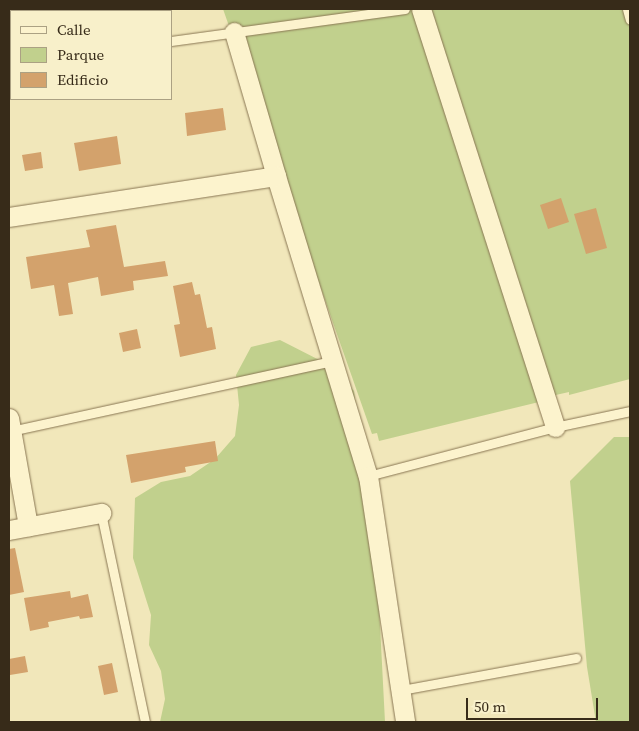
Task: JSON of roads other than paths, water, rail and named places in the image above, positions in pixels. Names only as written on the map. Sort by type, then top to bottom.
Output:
[{"type":"street","points":[[421,9],[555,427]]},
{"type":"street","points":[[234,32],[368,476],[405,722]]},
{"type":"street","points":[[9,217],[276,176]]},
{"type":"street","points":[[10,425],[28,526]]},
{"type":"street","points":[[9,530],[101,513]]},
{"type":"lane","points":[[172,41],[405,9]]},
{"type":"lane","points":[[627,9],[630,20]]},
{"type":"lane","points":[[10,425],[334,360]]},
{"type":"lane","points":[[368,476],[555,427],[630,412]]},
{"type":"lane","points":[[101,513],[144,722]]},
{"type":"lane","points":[[400,690],[576,658]]}]
